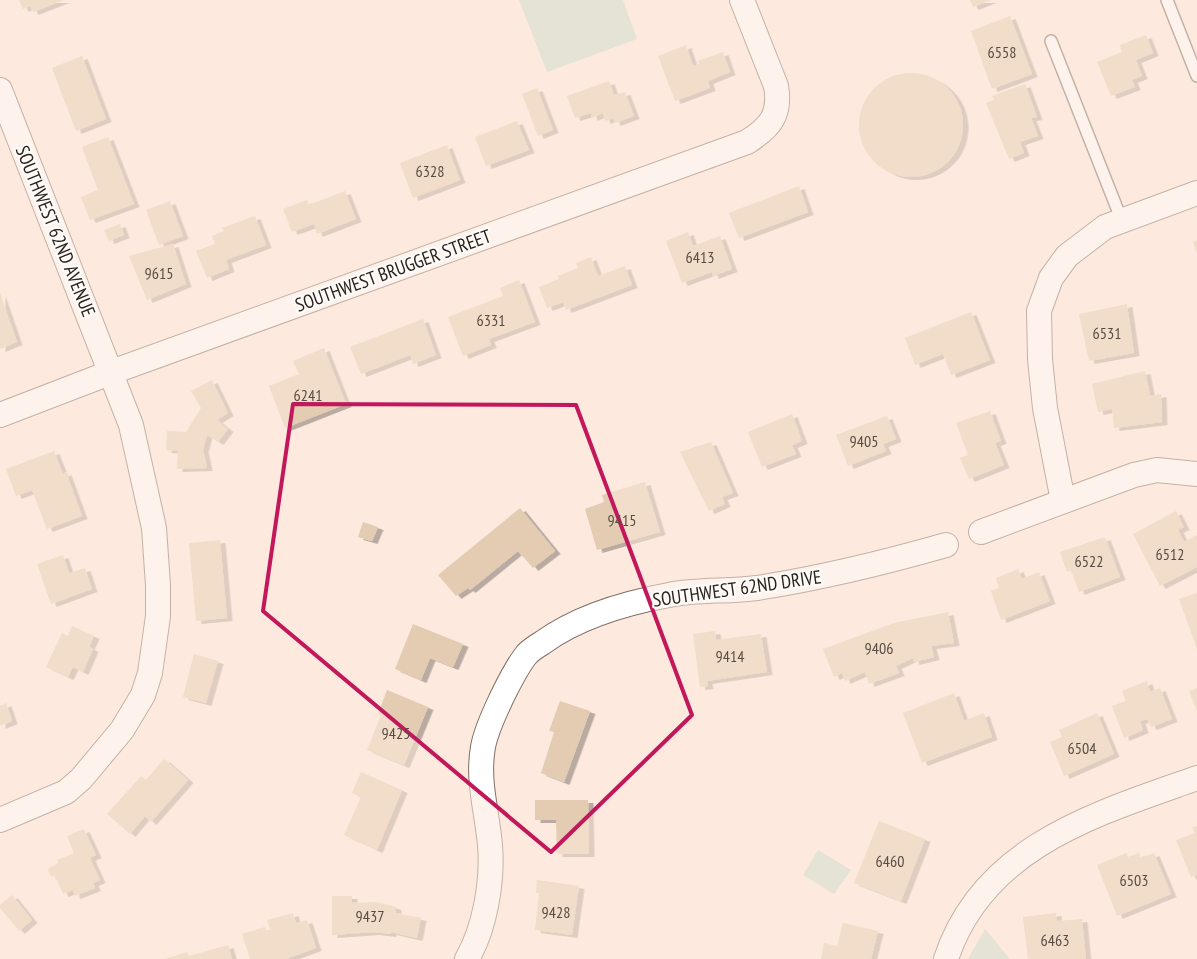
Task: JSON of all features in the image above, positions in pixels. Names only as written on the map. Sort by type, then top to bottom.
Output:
[{"type":"street","name":"SOUTHWEST BRUGGER STREET","points":[[0,415],[112,372],[747,142],[768,126],[776,113],[778,100],[776,86],[742,0]]},
{"type":"street","name":"SOUTHWEST 62ND AVENUE","points":[[0,90],[112,372]]},
{"type":"street","points":[[1063,501],[1045,408],[1038,312],[1051,278],[1067,256],[1105,227],[1197,193]]},
{"type":"street","points":[[0,820],[66,792],[81,779],[122,730],[143,695],[150,673],[158,616],[154,528],[131,425],[112,372]]},
{"type":"street","points":[[981,532],[1134,475],[1158,470],[1197,474]]},
{"type":"street","name":"SOUTHWEST 62ND DRIVE","points":[[467,959],[477,943],[484,918],[488,885],[490,846],[480,778],[483,745],[497,708],[528,653],[555,633],[585,618],[626,606],[670,595],[754,588],[871,567],[946,544]]},
{"type":"street","points":[[946,959],[961,926],[977,900],[1013,861],[1052,836],[1197,778]]},
{"type":"lane","points":[[1167,0],[1197,76]]},
{"type":"lane","points":[[1052,41],[1122,221]]},
{"type":"highlighted area","points":[[293,404],[576,405],[692,715],[551,852],[263,611]]},
{"type":"green space","points":[[519,0],[623,0],[637,39],[547,72]]},
{"type":"green space","points":[[818,850],[851,870],[834,894],[803,875]]},
{"type":"green space","points":[[985,929],[1010,959],[968,959]]},
{"type":"building","points":[[19,0],[64,0],[33,12],[30,6],[23,9]]},
{"type":"building","points":[[970,0],[991,0],[973,7]]},
{"type":"building","points":[[1010,16],[1032,74],[992,89],[971,31]]},
{"type":"building","points":[[1146,35],[1153,53],[1136,60],[1142,76],[1132,80],[1135,87],[1111,96],[1097,62],[1122,52],[1120,45]]},
{"type":"building","points":[[686,45],[693,66],[699,64],[698,61],[723,52],[730,72],[708,81],[710,88],[675,101],[658,56]]},
{"type":"building","points":[[82,56],[106,119],[76,131],[52,68]]},
{"type":"building","points":[[911,73],[931,77],[948,88],[959,105],[963,125],[959,145],[948,162],[931,173],[911,177],[891,173],[874,162],[863,145],[859,125],[863,105],[874,88],[891,77]]},
{"type":"building","points":[[609,81],[614,95],[625,92],[634,116],[615,123],[613,118],[605,121],[603,113],[592,118],[591,113],[575,118],[567,96]]},
{"type":"building","points":[[1025,84],[1037,117],[1031,118],[1038,136],[1020,142],[1024,153],[1009,159],[986,103],[994,100],[992,96]]},
{"type":"building","points":[[537,88],[553,130],[538,136],[522,94]]},
{"type":"building","points":[[517,121],[529,150],[486,166],[475,137]]},
{"type":"building","points":[[108,137],[134,204],[90,220],[81,197],[98,190],[82,147]]},
{"type":"building","points":[[447,145],[460,180],[413,198],[400,163]]},
{"type":"building","points":[[799,186],[808,212],[739,238],[729,213]]},
{"type":"building","points":[[345,191],[356,219],[317,234],[314,224],[292,232],[283,209],[307,200],[309,205]]},
{"type":"building","points":[[170,201],[183,236],[159,245],[146,210]]},
{"type":"building","points":[[255,216],[266,245],[226,260],[229,269],[207,278],[196,251],[215,244],[212,236],[224,231],[222,228]]},
{"type":"building","points":[[120,224],[124,235],[109,241],[104,230]]},
{"type":"building","points":[[688,232],[693,246],[720,236],[732,269],[713,276],[712,272],[682,283],[666,241]]},
{"type":"building","points":[[1197,240],[1197,253],[1193,242]]},
{"type":"building","points":[[173,244],[186,284],[147,300],[129,256]]},
{"type":"building","points":[[591,257],[598,276],[625,266],[632,285],[566,310],[563,302],[547,308],[539,287],[559,279],[558,276],[578,268],[576,263]]},
{"type":"building","points":[[519,280],[535,322],[489,339],[491,345],[463,356],[448,317],[503,296],[500,288]]},
{"type":"building","points":[[0,293],[17,342],[0,349]]},
{"type":"building","points":[[1127,304],[1134,353],[1089,361],[1079,314]]},
{"type":"building","points":[[971,312],[990,360],[951,375],[943,354],[915,365],[905,338]]},
{"type":"building","points":[[423,319],[436,355],[413,364],[410,355],[361,374],[350,347]]},
{"type":"building","points":[[324,348],[346,404],[285,428],[269,386],[299,374],[293,361]]},
{"type":"building","points":[[1145,371],[1150,396],[1161,394],[1162,422],[1114,428],[1112,409],[1098,412],[1092,384]]},
{"type":"building","points":[[212,380],[228,413],[217,420],[228,429],[218,442],[207,435],[203,449],[207,468],[177,469],[178,451],[166,450],[167,431],[186,432],[201,408],[191,391]]},
{"type":"building","points":[[990,411],[1001,441],[995,443],[1004,465],[969,479],[960,458],[968,455],[956,423]]},
{"type":"building","points":[[792,414],[802,441],[792,445],[796,454],[762,467],[748,432]]},
{"type":"building","points":[[887,416],[896,439],[883,444],[886,451],[848,466],[836,435]]},
{"type":"building","points":[[711,442],[733,493],[722,497],[725,504],[709,511],[680,452]]},
{"type":"building","points":[[54,451],[63,474],[66,472],[82,516],[47,529],[32,490],[16,496],[6,469]]},
{"type":"building","points":[[645,482],[660,532],[597,550],[585,509],[604,502],[602,495]]},
{"type":"building","points":[[520,508],[555,551],[533,568],[518,551],[470,590],[468,588],[456,596],[438,575]]},
{"type":"building","points":[[1176,511],[1184,527],[1178,530],[1184,542],[1197,535],[1197,567],[1160,586],[1133,534]]},
{"type":"building","points":[[363,522],[378,527],[372,541],[358,537]]},
{"type":"building","points":[[1105,537],[1120,577],[1079,592],[1071,570],[1067,572],[1060,552]]},
{"type":"building","points":[[220,540],[227,618],[196,621],[189,543]]},
{"type":"building","points":[[63,555],[69,573],[85,568],[92,589],[51,604],[37,564]]},
{"type":"building","points":[[1018,569],[1022,579],[1039,572],[1050,601],[1001,620],[991,591],[999,588],[996,578]]},
{"type":"building","points":[[1197,593],[1197,649],[1179,599]]},
{"type":"building","points":[[948,612],[954,643],[931,646],[934,657],[914,662],[913,658],[896,666],[899,673],[869,684],[865,672],[845,681],[842,673],[834,677],[823,649],[894,623]]},
{"type":"building","points":[[413,624],[463,644],[453,667],[430,658],[421,680],[395,669]]},
{"type":"building","points":[[72,626],[94,636],[89,647],[93,649],[83,672],[73,667],[68,677],[46,667],[62,633],[68,636]]},
{"type":"building","points":[[715,631],[716,640],[761,634],[767,672],[707,681],[708,686],[700,687],[693,634]]},
{"type":"building","points":[[194,654],[218,661],[206,703],[183,697]]},
{"type":"building","points":[[1147,681],[1150,692],[1160,688],[1172,719],[1151,727],[1147,719],[1140,721],[1143,730],[1124,738],[1112,706],[1126,701],[1122,691]]},
{"type":"building","points":[[1197,688],[1197,711],[1189,691]]},
{"type":"building","points":[[387,690],[428,707],[404,765],[367,750],[381,715],[378,714]]},
{"type":"building","points":[[954,693],[964,721],[984,713],[992,737],[922,763],[903,713]]},
{"type":"building","points":[[560,701],[590,711],[564,782],[541,773],[554,732],[549,731]]},
{"type":"building","points":[[6,703],[12,721],[0,726],[0,706]]},
{"type":"building","points":[[1097,713],[1114,754],[1064,776],[1050,742],[1062,737],[1059,730]]},
{"type":"building","points":[[164,759],[188,780],[151,822],[145,816],[130,834],[107,814],[141,776],[146,780]]},
{"type":"building","points":[[361,772],[402,790],[377,850],[344,835],[361,797],[352,793]]},
{"type":"building","points":[[535,800],[588,800],[589,854],[557,854],[556,820],[535,820]]},
{"type":"building","points":[[879,821],[925,839],[901,901],[854,883]]},
{"type":"building","points":[[1197,826],[1197,875],[1191,877],[1176,840],[1195,833],[1192,827]]},
{"type":"building","points":[[84,829],[96,855],[90,858],[100,880],[93,883],[95,888],[75,896],[73,890],[63,894],[55,875],[51,877],[48,869],[58,863],[57,860],[74,853],[67,836]]},
{"type":"building","points":[[1126,853],[1128,857],[1139,853],[1141,858],[1154,853],[1171,894],[1117,916],[1097,865]]},
{"type":"building","points":[[537,880],[579,886],[572,935],[535,930],[539,893],[536,893]]},
{"type":"building","points":[[12,895],[32,920],[19,931],[0,908],[0,905]]},
{"type":"building","points":[[332,896],[352,896],[352,903],[377,902],[396,907],[396,913],[421,918],[417,938],[391,932],[391,934],[374,932],[332,935]]},
{"type":"building","points":[[293,913],[296,923],[307,920],[316,948],[286,959],[250,959],[242,934],[265,927],[267,932],[271,931],[267,920]]},
{"type":"building","points":[[1056,913],[1057,921],[1082,919],[1086,959],[1028,959],[1023,917]]},
{"type":"building","points":[[843,923],[878,931],[871,959],[821,959],[824,943],[837,946]]},
{"type":"building","points":[[228,945],[232,959],[165,959],[187,952],[189,956]]}]
